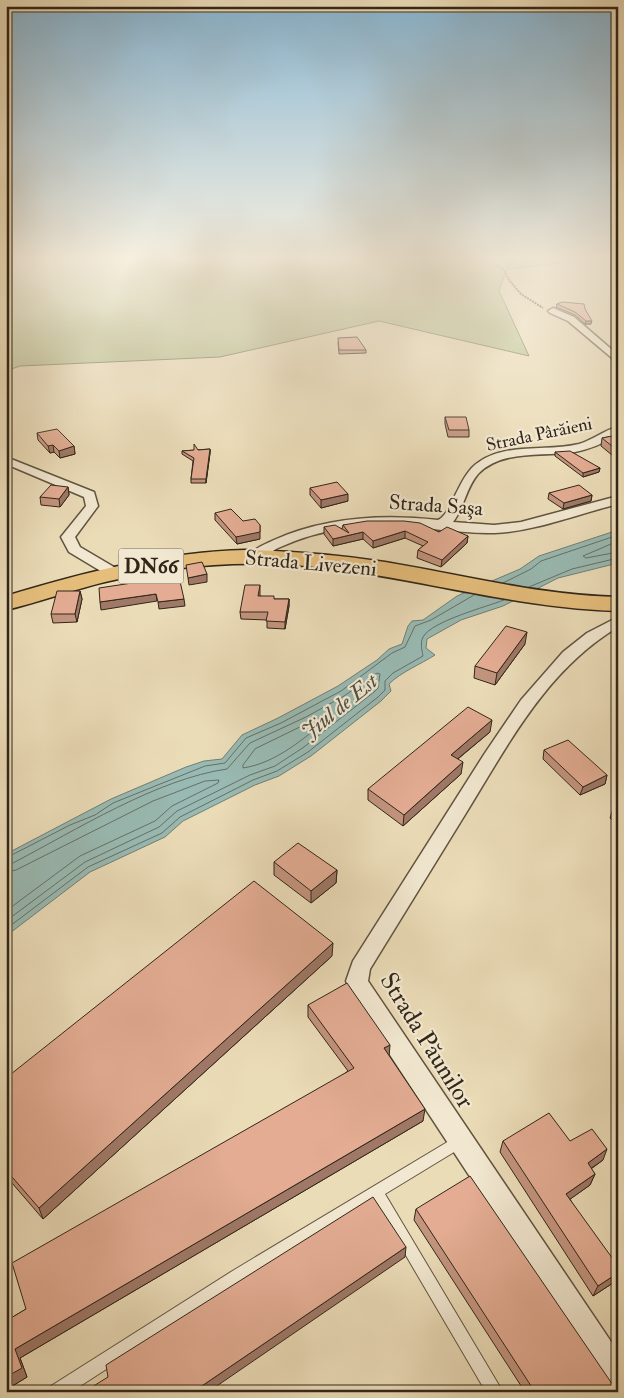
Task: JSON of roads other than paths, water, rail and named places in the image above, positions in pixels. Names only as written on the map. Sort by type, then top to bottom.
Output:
[{"type":"main road","name":"Strada Livezeni","points":[[6,603],[114,573],[196,559],[255,556],[320,560],[414,574],[543,600],[609,604]]},
{"type":"street","points":[[577,324],[618,360]]},
{"type":"street","name":"Strada Pârăieni","points":[[438,525],[446,522],[451,516],[473,472],[489,460],[515,454],[584,446],[592,444],[618,430]]},
{"type":"street","points":[[6,460],[90,495],[92,506],[68,537],[70,544],[74,549],[114,573]]},
{"type":"street","name":"Strada Saşa","points":[[255,556],[277,542],[290,537],[356,523],[404,521],[480,528],[515,526],[565,515],[618,500]]},
{"type":"street","name":"Strada Păunilor","points":[[618,621],[586,641],[563,660],[518,716],[360,967],[357,981],[362,993],[459,1141],[618,1377]]},
{"type":"lane","points":[[57,1392],[239,1276],[459,1141]]},
{"type":"lane","points":[[376,1192],[495,1392]]},
{"type":"water","name":"Jiul de Est","points":[[618,530],[618,563],[558,578],[503,606],[461,620],[427,639],[426,648],[435,655],[405,672],[389,684],[391,691],[381,701],[311,756],[279,776],[255,785],[183,821],[165,837],[90,872],[6,936],[6,854],[111,799],[186,767],[204,761],[222,759],[242,735],[338,686],[377,660],[389,649],[402,644],[408,626],[412,621],[423,620],[457,596],[520,569],[539,556]]}]
